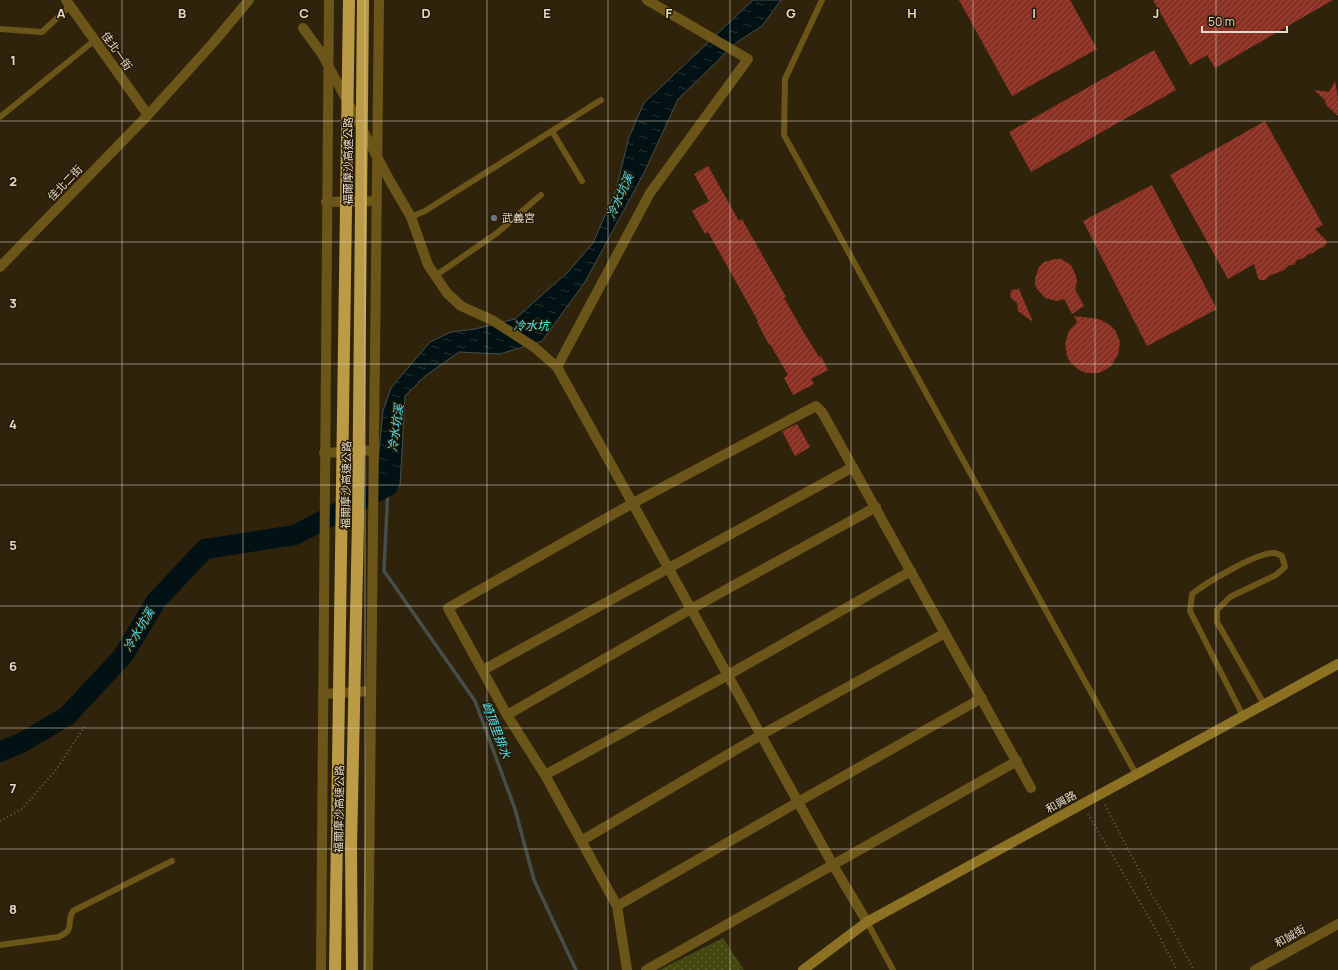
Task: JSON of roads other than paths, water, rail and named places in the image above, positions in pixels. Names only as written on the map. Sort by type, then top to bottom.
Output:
[{"type":"highway","name":"福爾摩沙高速公路","points":[[335,970],[349,0]]},
{"type":"highway","name":"福爾摩沙高速公路","points":[[352,970],[351,848],[358,522],[363,0]]},
{"type":"street","name":"佳北二街","points":[[0,267],[148,115],[213,43],[249,0]]},
{"type":"street","points":[[321,970],[327,64],[329,0]]},
{"type":"street","points":[[368,970],[379,0]]},
{"type":"street","points":[[557,367],[650,193],[748,60],[647,0]]},
{"type":"street","name":"佳北一街","points":[[68,3],[148,115]]},
{"type":"street","points":[[303,28],[322,54],[411,217],[428,265],[447,293],[462,306],[492,320],[534,347],[557,367],[833,865],[867,922]]},
{"type":"street","points":[[326,202],[377,201]]},
{"type":"street","points":[[627,970],[617,906],[545,775],[508,715],[448,608],[633,503],[816,406],[822,412],[876,506],[1032,788]]},
{"type":"street","points":[[324,453],[374,451]]},
{"type":"street","points":[[483,670],[668,567],[853,467]]},
{"type":"street","points":[[508,715],[691,609],[876,506]]},
{"type":"street","points":[[545,775],[728,675],[911,570]]},
{"type":"street","points":[[581,841],[761,735],[946,633]]},
{"type":"street","name":"和興路","points":[[803,970],[867,922],[1338,664]]},
{"type":"street","points":[[323,694],[371,691]]},
{"type":"street","points":[[617,906],[982,698]]},
{"type":"street","points":[[646,970],[1017,761]]},
{"type":"street","name":"和誠街","points":[[1254,970],[1338,924]]},
{"type":"lane","points":[[822,0],[785,79],[784,135],[1136,774]]},
{"type":"lane","points":[[0,29],[42,32],[68,3]]},
{"type":"lane","points":[[0,117],[95,40]]},
{"type":"lane","points":[[411,217],[425,211],[601,100]]},
{"type":"lane","points":[[552,132],[582,181]]},
{"type":"lane","points":[[435,276],[497,233],[541,195]]},
{"type":"lane","points":[[1243,716],[1190,611],[1192,594],[1204,584],[1257,556],[1274,552],[1282,556],[1285,567],[1276,575],[1230,597],[1217,610],[1217,622],[1264,704]]},
{"type":"lane","points":[[0,945],[58,937],[66,933],[70,926],[70,917],[73,912],[172,861]]},
{"type":"lane","points":[[867,922],[893,970]]},
{"type":"water","name":"冷水坑","points":[[753,0],[781,0],[762,26],[737,42],[678,99],[645,171],[585,282],[542,341],[500,354],[459,352],[425,376],[405,396],[400,486],[378,496],[376,481],[383,411],[391,388],[430,342],[451,332],[475,329],[515,319],[568,272],[593,243],[616,190],[629,137],[644,103]]},
{"type":"waterway","name":"冷水坑溪","points":[[0,752],[23,742],[67,716],[123,656],[156,601],[205,549],[295,535],[388,486],[389,483]]},
{"type":"waterway","name":"崎頂里排水","points":[[388,487],[384,571],[475,701],[515,809],[534,880],[576,970]]},
{"type":"place","name":"武義宮","points":[[494,218]]}]
